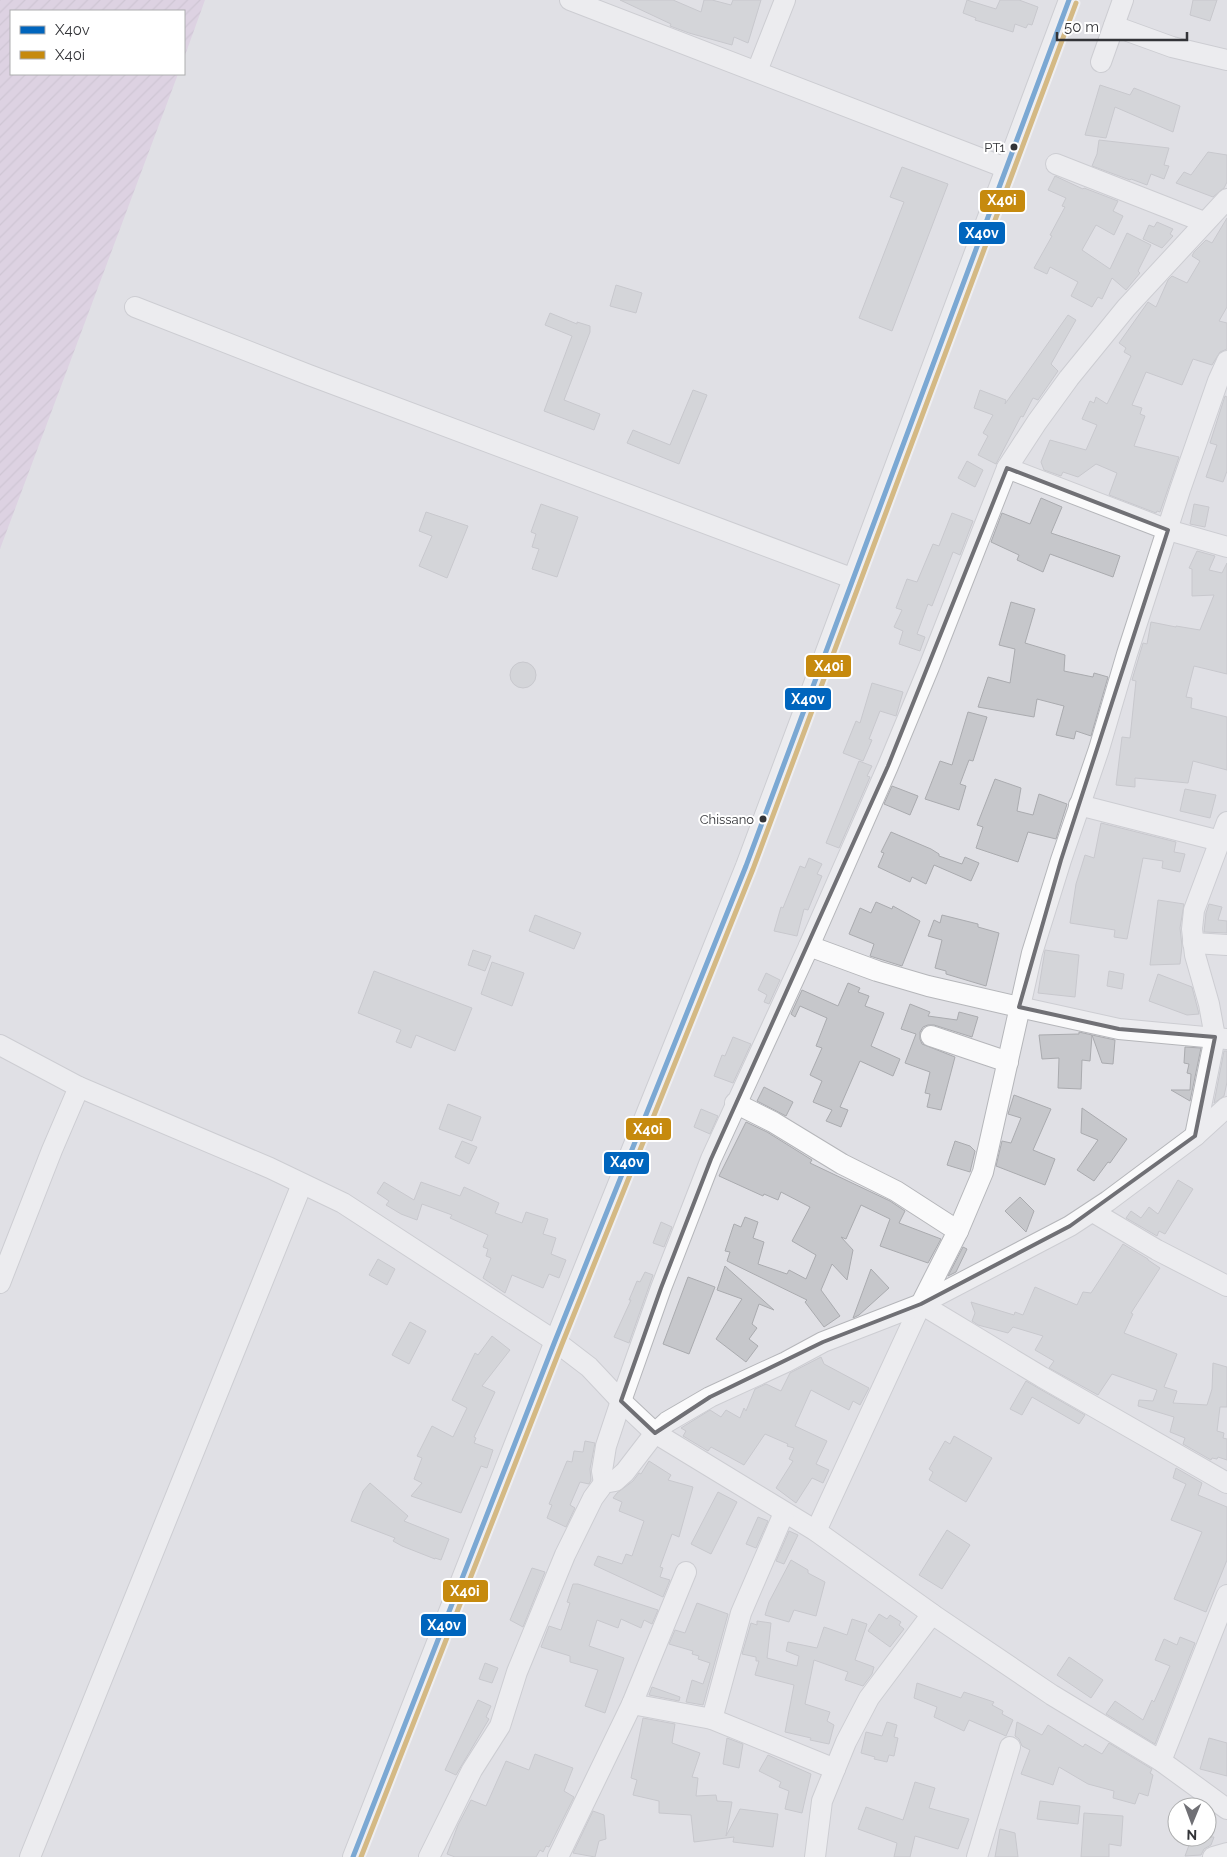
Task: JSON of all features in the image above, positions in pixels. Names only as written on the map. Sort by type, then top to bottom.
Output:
[{"type":"street","points":[[570,0],[1006,168]]},
{"type":"street","points":[[757,71],[786,0]]},
{"type":"street","points":[[353,1857],[555,1342],[746,866],[1069,0]]},
{"type":"street","points":[[1101,62],[1123,0]]},
{"type":"street","points":[[1114,26],[1172,47],[1227,60]]},
{"type":"street","points":[[1056,164],[1204,222]]},
{"type":"street","points":[[604,1483],[602,1471],[606,1446],[664,1279],[711,1159],[809,946],[929,667],[1007,468],[1069,378],[1126,308],[1227,199]]},
{"type":"street","points":[[136,307],[346,389],[854,579]]},
{"type":"street","points":[[816,1531],[984,1172],[1032,953],[1099,748],[1127,654],[1227,360]]},
{"type":"street","points":[[1007,468],[1168,530],[1227,547]]},
{"type":"street","points":[[1079,805],[1222,848]]},
{"type":"street","points":[[1195,1136],[1221,1038],[1195,955],[1192,929],[1194,910],[1222,848],[1227,822]]},
{"type":"street","points":[[1194,942],[1227,945]]},
{"type":"street","points":[[809,946],[877,971],[928,986],[1019,1007],[1119,1029],[1221,1038]]},
{"type":"street","points":[[932,1036],[1008,1062]]},
{"type":"street","points":[[0,1044],[79,1087],[270,1168],[343,1203],[555,1342],[589,1367],[655,1434],[816,1531],[932,1614],[1052,1695],[1161,1761],[1227,1809]]},
{"type":"street","points":[[0,1284],[55,1141],[79,1087]]},
{"type":"street","points":[[736,1103],[773,1122],[842,1164],[896,1191],[958,1231]]},
{"type":"street","points":[[429,1857],[472,1770],[500,1726],[517,1672],[583,1516],[604,1483],[616,1481],[655,1434],[668,1422],[710,1397],[786,1362],[823,1342],[921,1304],[1023,1252],[1092,1212],[1195,1136],[1227,1107]]},
{"type":"street","points":[[30,1857],[302,1184]]},
{"type":"street","points":[[1092,1212],[1157,1250],[1227,1286]]},
{"type":"street","points":[[921,1304],[1042,1377],[1227,1483]]},
{"type":"street","points":[[712,1720],[741,1613],[784,1513]]},
{"type":"street","points":[[558,1857],[632,1704],[686,1572]]},
{"type":"street","points":[[1161,1761],[1227,1595]]},
{"type":"street","points":[[815,1857],[822,1801],[846,1742],[869,1698],[932,1614]]},
{"type":"street","points":[[632,1704],[712,1720],[835,1769]]},
{"type":"street","points":[[977,1857],[1010,1747]]},
{"type":"street","points":[[1214,1857],[1227,1853]]},
{"type":"highlighted area","points":[[1007,468],[1168,530],[1061,860],[1019,1007],[1119,1029],[1215,1037],[1195,1136],[1070,1226],[921,1304],[823,1342],[710,1397],[655,1433],[621,1401],[661,1288],[711,1159],[888,766]]},
{"type":"shaded area","points":[[0,0],[205,0],[185,55],[185,10],[10,10],[10,75],[178,75],[0,549]]},
{"type":"building","points":[[620,0],[673,0],[701,12],[704,0],[731,5],[733,0],[761,0],[748,43],[734,37],[732,45],[670,26],[671,24]]},
{"type":"building","points":[[967,0],[996,9],[1000,0],[1019,0],[1038,7],[1032,25],[1028,24],[1026,28],[1015,24],[1013,32],[975,20],[976,18],[963,13]]},
{"type":"building","points":[[1193,0],[1217,0],[1210,21],[1190,15]]},
{"type":"building","points":[[1100,85],[1130,95],[1134,88],[1180,106],[1173,132],[1115,107],[1106,138],[1085,135]]},
{"type":"building","points":[[1099,140],[1169,148],[1164,165],[1169,166],[1164,179],[1151,174],[1147,185],[1092,166],[1097,154]]},
{"type":"building","points":[[1208,152],[1227,155],[1227,182],[1224,188],[1213,197],[1176,183],[1184,172],[1191,175]]},
{"type":"building","points":[[902,167],[948,184],[892,331],[859,318],[904,202],[890,197]]},
{"type":"building","points":[[1055,176],[1083,189],[1118,201],[1113,211],[1123,216],[1114,235],[1096,225],[1082,250],[1110,269],[1127,233],[1151,245],[1138,271],[1140,273],[1126,290],[1112,278],[1102,299],[1098,297],[1092,307],[1071,296],[1078,282],[1050,267],[1047,274],[1034,268],[1052,236],[1050,235],[1065,207],[1062,206],[1066,198],[1048,190]]},
{"type":"building","points":[[1227,218],[1227,307],[1219,321],[1227,323],[1227,349],[1220,352],[1212,365],[1193,359],[1182,385],[1146,372],[1132,405],[1142,408],[1140,414],[1145,416],[1134,446],[1179,457],[1160,512],[1157,511],[1156,513],[1109,495],[1117,473],[1096,464],[1078,477],[1063,472],[1061,476],[1044,470],[1041,462],[1050,440],[1086,450],[1097,425],[1082,419],[1090,401],[1094,403],[1096,397],[1107,404],[1131,356],[1124,352],[1126,348],[1119,343],[1148,302],[1156,307],[1168,280],[1172,276],[1187,283],[1200,261],[1192,256],[1194,252],[1206,240],[1212,243]]},
{"type":"building","points":[[1157,222],[1173,229],[1170,234],[1173,236],[1162,248],[1143,239],[1149,225],[1154,227]]},
{"type":"building","points":[[616,285],[642,293],[636,313],[610,306]]},
{"type":"building","points":[[550,313],[577,324],[577,322],[590,326],[590,332],[564,400],[600,414],[594,430],[544,411],[572,336],[545,325]]},
{"type":"building","points":[[1068,315],[1076,320],[1051,364],[1058,371],[1038,400],[1033,398],[1023,417],[1021,416],[996,464],[978,455],[988,436],[983,433],[993,415],[974,408],[980,390],[1006,400],[1005,404]]},
{"type":"building","points":[[693,390],[707,395],[679,464],[627,443],[633,430],[670,445]]},
{"type":"building","points":[[1225,396],[1227,397],[1227,471],[1223,482],[1206,477],[1217,445],[1210,443]]},
{"type":"building","points":[[967,461],[983,470],[975,487],[958,478]]},
{"type":"building","points":[[1041,498],[1062,507],[1051,533],[1120,556],[1113,577],[1050,554],[1043,572],[1017,560],[1019,555],[991,542],[1002,513],[1030,524]]},
{"type":"building","points":[[541,504],[578,517],[557,577],[532,569],[539,549],[532,547],[536,534],[531,532]]},
{"type":"building","points":[[1194,504],[1209,507],[1205,527],[1190,524]]},
{"type":"building","points":[[426,512],[468,526],[447,578],[419,566],[432,536],[419,531]]},
{"type":"building","points":[[952,513],[973,521],[960,555],[953,552],[932,606],[928,604],[917,634],[925,637],[920,651],[899,644],[903,631],[894,627],[902,610],[896,608],[907,579],[917,582],[933,544],[939,546]]},
{"type":"building","points":[[1197,551],[1215,556],[1209,570],[1222,573],[1227,563],[1227,674],[1194,666],[1186,697],[1192,698],[1191,708],[1227,717],[1227,770],[1193,761],[1188,783],[1135,778],[1135,787],[1116,785],[1122,737],[1130,738],[1136,681],[1132,680],[1143,643],[1147,644],[1151,622],[1200,630],[1214,595],[1192,596],[1192,569],[1189,568]]},
{"type":"building","points":[[1011,602],[1035,609],[1025,643],[1065,655],[1064,671],[1093,677],[1094,673],[1108,677],[1091,736],[1076,731],[1074,739],[1056,735],[1064,706],[1037,699],[1034,717],[978,707],[988,677],[1010,683],[1015,649],[999,645]]},
{"type":"building","points":[[523,662],[533,665],[536,675],[533,685],[523,688],[513,685],[510,675],[513,665]]},
{"type":"building","points":[[872,683],[903,692],[896,716],[880,711],[869,739],[872,740],[863,761],[843,753],[856,721],[860,723]]},
{"type":"building","points":[[968,712],[987,717],[973,761],[969,760],[960,784],[966,786],[959,810],[925,799],[940,761],[952,765]]},
{"type":"building","points":[[859,761],[872,766],[867,776],[870,777],[839,848],[826,843]]},
{"type":"building","points":[[995,779],[1021,788],[1017,811],[1033,815],[1039,794],[1067,804],[1056,839],[1028,832],[1018,862],[976,848],[983,827],[977,825]]},
{"type":"building","points":[[892,786],[918,796],[910,815],[884,804]]},
{"type":"building","points":[[1185,789],[1216,795],[1210,818],[1180,811]]},
{"type":"building","points":[[1101,823],[1176,842],[1174,852],[1185,854],[1180,872],[1162,868],[1163,861],[1143,858],[1127,939],[1114,937],[1115,930],[1070,923],[1076,884],[1085,855],[1094,858]]},
{"type":"building","points":[[891,832],[931,849],[939,854],[939,856],[962,864],[965,857],[979,863],[971,881],[934,865],[926,884],[912,877],[910,882],[878,867],[884,853],[881,852]]},
{"type":"building","points":[[809,858],[822,864],[817,874],[822,876],[808,910],[804,909],[797,936],[774,931],[781,907],[783,908],[800,866],[805,868]]},
{"type":"building","points":[[1158,900],[1184,904],[1180,928],[1182,946],[1180,964],[1150,965]]},
{"type":"building","points":[[876,902],[892,909],[893,906],[920,921],[902,966],[870,956],[874,944],[849,934],[860,908],[871,913]]},
{"type":"building","points":[[1209,904],[1222,907],[1218,920],[1227,921],[1227,933],[1204,932]]},
{"type":"building","points":[[535,915],[581,933],[574,949],[529,931]]},
{"type":"building","points":[[942,915],[978,924],[978,927],[999,933],[986,986],[946,974],[946,971],[935,968],[942,940],[928,936],[934,920],[940,923]]},
{"type":"building","points":[[473,950],[491,956],[485,971],[468,965]]},
{"type":"building","points":[[1045,950],[1079,955],[1075,997],[1038,993]]},
{"type":"building","points":[[492,962],[524,973],[512,1006],[481,994]]},
{"type":"building","points":[[374,971],[472,1008],[455,1051],[416,1035],[411,1048],[396,1042],[401,1030],[358,1013]]},
{"type":"building","points":[[1109,971],[1124,974],[1122,989],[1107,986]]},
{"type":"building","points":[[766,973],[780,980],[769,1004],[764,1002],[767,995],[758,990]]},
{"type":"building","points":[[1158,974],[1192,987],[1199,1014],[1187,1015],[1149,1001]]},
{"type":"building","points":[[848,983],[860,988],[858,992],[869,996],[865,1006],[884,1013],[871,1046],[900,1059],[893,1076],[860,1061],[840,1107],[848,1110],[841,1127],[826,1121],[832,1110],[813,1102],[822,1081],[810,1075],[822,1048],[816,1046],[827,1018],[800,1006],[795,1017],[791,1014],[802,990],[838,1006]]},
{"type":"building","points":[[910,1004],[930,1012],[928,1016],[957,1020],[959,1012],[978,1017],[972,1037],[934,1025],[923,1027],[920,1032],[922,1044],[955,1057],[941,1110],[927,1107],[930,1094],[925,1093],[930,1072],[905,1063],[916,1034],[901,1029]]},
{"type":"building","points":[[1079,1032],[1092,1035],[1090,1061],[1082,1060],[1081,1089],[1058,1088],[1059,1058],[1042,1059],[1039,1035],[1079,1034]]},
{"type":"building","points":[[1092,1035],[1115,1040],[1113,1064],[1102,1063]]},
{"type":"building","points":[[733,1037],[751,1044],[733,1083],[714,1076],[722,1055],[725,1056]]},
{"type":"building","points":[[1185,1047],[1201,1048],[1190,1101],[1171,1090],[1190,1090],[1191,1074],[1187,1073],[1189,1064],[1184,1063]]},
{"type":"building","points":[[1224,1051],[1227,1051],[1227,1082],[1224,1096],[1214,1103]]},
{"type":"building","points":[[764,1087],[793,1102],[786,1116],[757,1101]]},
{"type":"building","points":[[1014,1095],[1051,1109],[1033,1150],[1055,1159],[1045,1185],[996,1166],[1002,1141],[1011,1143],[1021,1118],[1008,1114]]},
{"type":"building","points":[[448,1104],[481,1117],[472,1141],[439,1129]]},
{"type":"building","points":[[1082,1108],[1127,1139],[1094,1181],[1077,1170],[1098,1140],[1081,1133]]},
{"type":"building","points":[[701,1109],[718,1116],[710,1134],[694,1127]]},
{"type":"building","points":[[746,1122],[767,1132],[812,1160],[810,1163],[890,1201],[905,1211],[899,1223],[941,1239],[928,1263],[880,1246],[890,1219],[861,1205],[846,1239],[841,1237],[853,1250],[847,1280],[832,1264],[821,1290],[840,1316],[824,1327],[805,1302],[807,1300],[727,1261],[730,1252],[725,1251],[734,1224],[741,1227],[745,1217],[758,1222],[753,1238],[764,1242],[758,1264],[787,1274],[789,1270],[806,1279],[816,1255],[792,1241],[810,1207],[781,1192],[778,1200],[764,1194],[763,1196],[719,1176]]},
{"type":"building","points":[[462,1141],[477,1147],[469,1164],[455,1157]]},
{"type":"building","points":[[955,1141],[970,1146],[975,1151],[970,1172],[947,1165]]},
{"type":"building","points":[[1178,1180],[1193,1189],[1165,1234],[1159,1231],[1157,1236],[1126,1218],[1131,1211],[1141,1218],[1149,1207],[1158,1214]]},
{"type":"building","points":[[384,1182],[414,1200],[421,1182],[460,1196],[464,1187],[499,1203],[495,1213],[522,1223],[526,1212],[548,1219],[543,1234],[556,1238],[551,1254],[566,1260],[559,1278],[549,1274],[543,1288],[512,1275],[505,1293],[483,1278],[491,1258],[486,1256],[488,1249],[483,1247],[488,1235],[450,1218],[452,1215],[422,1204],[417,1220],[401,1214],[386,1205],[389,1201],[377,1193]]},
{"type":"building","points":[[1020,1197],[1034,1211],[1026,1232],[1005,1211]]},
{"type":"building","points":[[661,1222],[672,1227],[664,1247],[653,1243]]},
{"type":"building","points":[[1123,1244],[1160,1268],[1131,1313],[1133,1314],[1124,1333],[1177,1354],[1164,1387],[1177,1391],[1173,1403],[1207,1405],[1212,1389],[1213,1363],[1227,1367],[1227,1407],[1220,1407],[1217,1431],[1224,1433],[1223,1438],[1227,1439],[1227,1460],[1218,1457],[1211,1460],[1183,1444],[1185,1438],[1170,1432],[1174,1417],[1138,1406],[1139,1400],[1153,1401],[1157,1390],[1112,1374],[1098,1395],[1049,1368],[1054,1361],[1035,1350],[1043,1336],[1013,1327],[1008,1333],[978,1325],[972,1321],[975,1313],[971,1302],[1014,1315],[1015,1312],[1023,1315],[1035,1287],[1077,1305],[1083,1292],[1091,1293]]},
{"type":"building","points":[[963,1247],[967,1249],[956,1272],[948,1276]]},
{"type":"building","points":[[378,1259],[395,1269],[387,1285],[369,1275]]},
{"type":"building","points":[[725,1266],[774,1310],[759,1304],[752,1324],[757,1328],[749,1339],[758,1346],[746,1362],[716,1339],[742,1299],[717,1290]]},
{"type":"building","points":[[871,1269],[889,1288],[859,1315],[853,1318]]},
{"type":"building","points":[[645,1272],[653,1275],[629,1343],[614,1337],[631,1300],[629,1300],[637,1281],[640,1282]]},
{"type":"building","points":[[688,1277],[715,1287],[689,1354],[663,1344]]},
{"type":"building","points":[[410,1322],[426,1331],[409,1364],[392,1355]]},
{"type":"building","points":[[492,1336],[510,1350],[482,1386],[495,1392],[474,1437],[476,1438],[474,1443],[493,1450],[487,1468],[481,1466],[461,1513],[411,1496],[422,1483],[414,1479],[422,1458],[417,1456],[432,1426],[453,1437],[467,1408],[452,1400],[475,1353],[478,1355]]},
{"type":"building","points":[[821,1357],[824,1364],[869,1388],[860,1405],[853,1401],[849,1410],[811,1390],[795,1426],[827,1441],[816,1464],[829,1470],[823,1483],[812,1478],[796,1503],[776,1488],[793,1461],[789,1459],[794,1448],[787,1446],[788,1444],[765,1434],[744,1465],[711,1447],[708,1451],[683,1436],[686,1431],[681,1428],[710,1410],[721,1417],[726,1410],[740,1418],[744,1408],[746,1411],[755,1389],[766,1384],[781,1391],[790,1373]]},
{"type":"building","points":[[1026,1381],[1085,1415],[1079,1424],[1032,1397],[1022,1415],[1010,1409]]},
{"type":"building","points":[[954,1436],[992,1458],[966,1502],[929,1480],[933,1472],[929,1469],[945,1441],[950,1444]]},
{"type":"building","points":[[585,1441],[595,1443],[590,1469],[591,1480],[589,1484],[580,1482],[570,1505],[575,1508],[566,1527],[547,1518],[552,1505],[549,1504],[567,1461],[572,1462],[574,1451],[583,1452]]},
{"type":"building","points":[[649,1461],[671,1475],[668,1480],[693,1487],[679,1537],[672,1534],[660,1567],[663,1568],[660,1577],[670,1580],[663,1597],[594,1565],[598,1556],[622,1564],[626,1554],[632,1556],[644,1521],[619,1511],[622,1502],[613,1498],[633,1481],[639,1473],[641,1474]]},
{"type":"building","points":[[1176,1468],[1202,1483],[1198,1495],[1227,1507],[1227,1560],[1206,1612],[1174,1599],[1202,1532],[1171,1520],[1186,1484],[1173,1478]]},
{"type":"building","points":[[370,1483],[408,1516],[404,1521],[449,1539],[441,1560],[402,1546],[393,1541],[395,1538],[351,1521],[363,1491]]},
{"type":"building","points":[[718,1492],[737,1502],[711,1554],[691,1544]]},
{"type":"building","points":[[758,1517],[768,1521],[756,1548],[746,1544]]},
{"type":"building","points":[[947,1530],[970,1545],[942,1589],[919,1575]]},
{"type":"building","points":[[789,1531],[798,1535],[784,1564],[776,1561]]},
{"type":"building","points":[[791,1560],[808,1570],[808,1573],[825,1582],[816,1616],[794,1610],[789,1622],[765,1615],[769,1602]]},
{"type":"building","points":[[532,1568],[545,1572],[523,1627],[510,1620]]},
{"type":"building","points":[[573,1584],[658,1610],[652,1624],[644,1620],[641,1628],[621,1619],[618,1628],[597,1620],[589,1646],[624,1658],[605,1713],[585,1706],[598,1670],[570,1662],[570,1656],[541,1647],[549,1626],[561,1630],[570,1603],[567,1602]]},
{"type":"building","points":[[697,1603],[728,1614],[703,1705],[686,1702],[692,1680],[703,1684],[710,1663],[698,1659],[699,1656],[692,1654],[693,1651],[669,1644],[675,1630],[685,1633]]},
{"type":"building","points":[[879,1614],[887,1619],[890,1615],[901,1622],[899,1625],[904,1629],[890,1647],[868,1631]]},
{"type":"building","points":[[852,1619],[867,1624],[855,1660],[874,1667],[872,1674],[863,1686],[845,1680],[848,1672],[814,1660],[805,1704],[830,1712],[827,1721],[834,1725],[829,1744],[785,1732],[794,1685],[755,1675],[759,1661],[756,1661],[756,1657],[742,1654],[751,1623],[757,1625],[757,1621],[771,1623],[767,1658],[797,1666],[799,1656],[786,1651],[788,1642],[817,1648],[824,1627],[847,1635]]},
{"type":"building","points":[[1180,1637],[1195,1643],[1155,1744],[1106,1714],[1115,1701],[1143,1720],[1152,1700],[1154,1702],[1170,1666],[1155,1660],[1164,1639],[1177,1645]]},
{"type":"building","points":[[1069,1657],[1103,1680],[1091,1698],[1057,1675]]},
{"type":"building","points":[[485,1663],[498,1668],[492,1683],[479,1679]]},
{"type":"building","points":[[917,1683],[961,1698],[964,1692],[994,1702],[992,1705],[1003,1711],[1002,1714],[1013,1720],[1006,1736],[969,1720],[964,1731],[934,1717],[937,1707],[914,1698]]},
{"type":"building","points":[[652,1687],[680,1697],[679,1701],[649,1695]]},
{"type":"building","points":[[478,1700],[491,1706],[486,1717],[489,1719],[456,1775],[445,1770]]},
{"type":"building","points":[[643,1718],[675,1724],[672,1743],[700,1753],[692,1777],[698,1778],[696,1796],[716,1795],[717,1801],[732,1802],[726,1836],[740,1809],[778,1814],[773,1847],[733,1842],[734,1837],[694,1842],[691,1815],[659,1813],[659,1801],[633,1795],[637,1780],[631,1778]]},
{"type":"building","points":[[887,1722],[897,1725],[894,1737],[898,1738],[894,1756],[889,1755],[887,1762],[861,1753],[866,1732],[882,1736]]},
{"type":"building","points":[[1017,1722],[1042,1735],[1048,1725],[1083,1747],[1085,1744],[1102,1754],[1109,1743],[1152,1769],[1150,1773],[1153,1775],[1148,1796],[1139,1793],[1135,1804],[1113,1798],[1114,1791],[1088,1784],[1059,1767],[1053,1785],[1021,1774],[1030,1750],[1022,1746],[1019,1739],[1015,1736]]},
{"type":"building","points":[[727,1738],[743,1744],[739,1768],[723,1764]]},
{"type":"building","points":[[1209,1738],[1227,1743],[1227,1776],[1200,1769]]},
{"type":"building","points":[[535,1754],[573,1768],[564,1791],[574,1797],[549,1847],[546,1846],[543,1852],[540,1850],[536,1857],[455,1857],[447,1854],[458,1825],[471,1800],[486,1806],[506,1761],[529,1770]]},
{"type":"building","points":[[768,1755],[811,1774],[802,1813],[785,1809],[789,1791],[779,1787],[781,1782],[759,1771]]},
{"type":"building","points":[[915,1782],[935,1788],[929,1808],[969,1819],[958,1849],[915,1836],[910,1857],[894,1857],[897,1843],[858,1829],[866,1807],[903,1820]]},
{"type":"building","points":[[1040,1801],[1080,1806],[1078,1824],[1037,1819]]},
{"type":"building","points":[[593,1811],[604,1815],[606,1839],[599,1841],[595,1857],[573,1853]]},
{"type":"building","points":[[1084,1813],[1123,1816],[1121,1846],[1109,1844],[1109,1857],[1081,1857]]},
{"type":"building","points":[[1000,1829],[1015,1833],[1018,1857],[995,1857]]},
{"type":"building","points":[[1188,1847],[1208,1847],[1201,1855],[1185,1856]]},
{"type":"transit line","name":"X40v","points":[[353,1857],[555,1341],[746,866],[1069,0]]},
{"type":"transit line","name":"X40i","points":[[361,1857],[562,1344],[753,869],[1076,3]]},
{"type":"place","name":"PT1","points":[[1014,147]]},
{"type":"place","name":"Chissano","points":[[763,819]]}]
